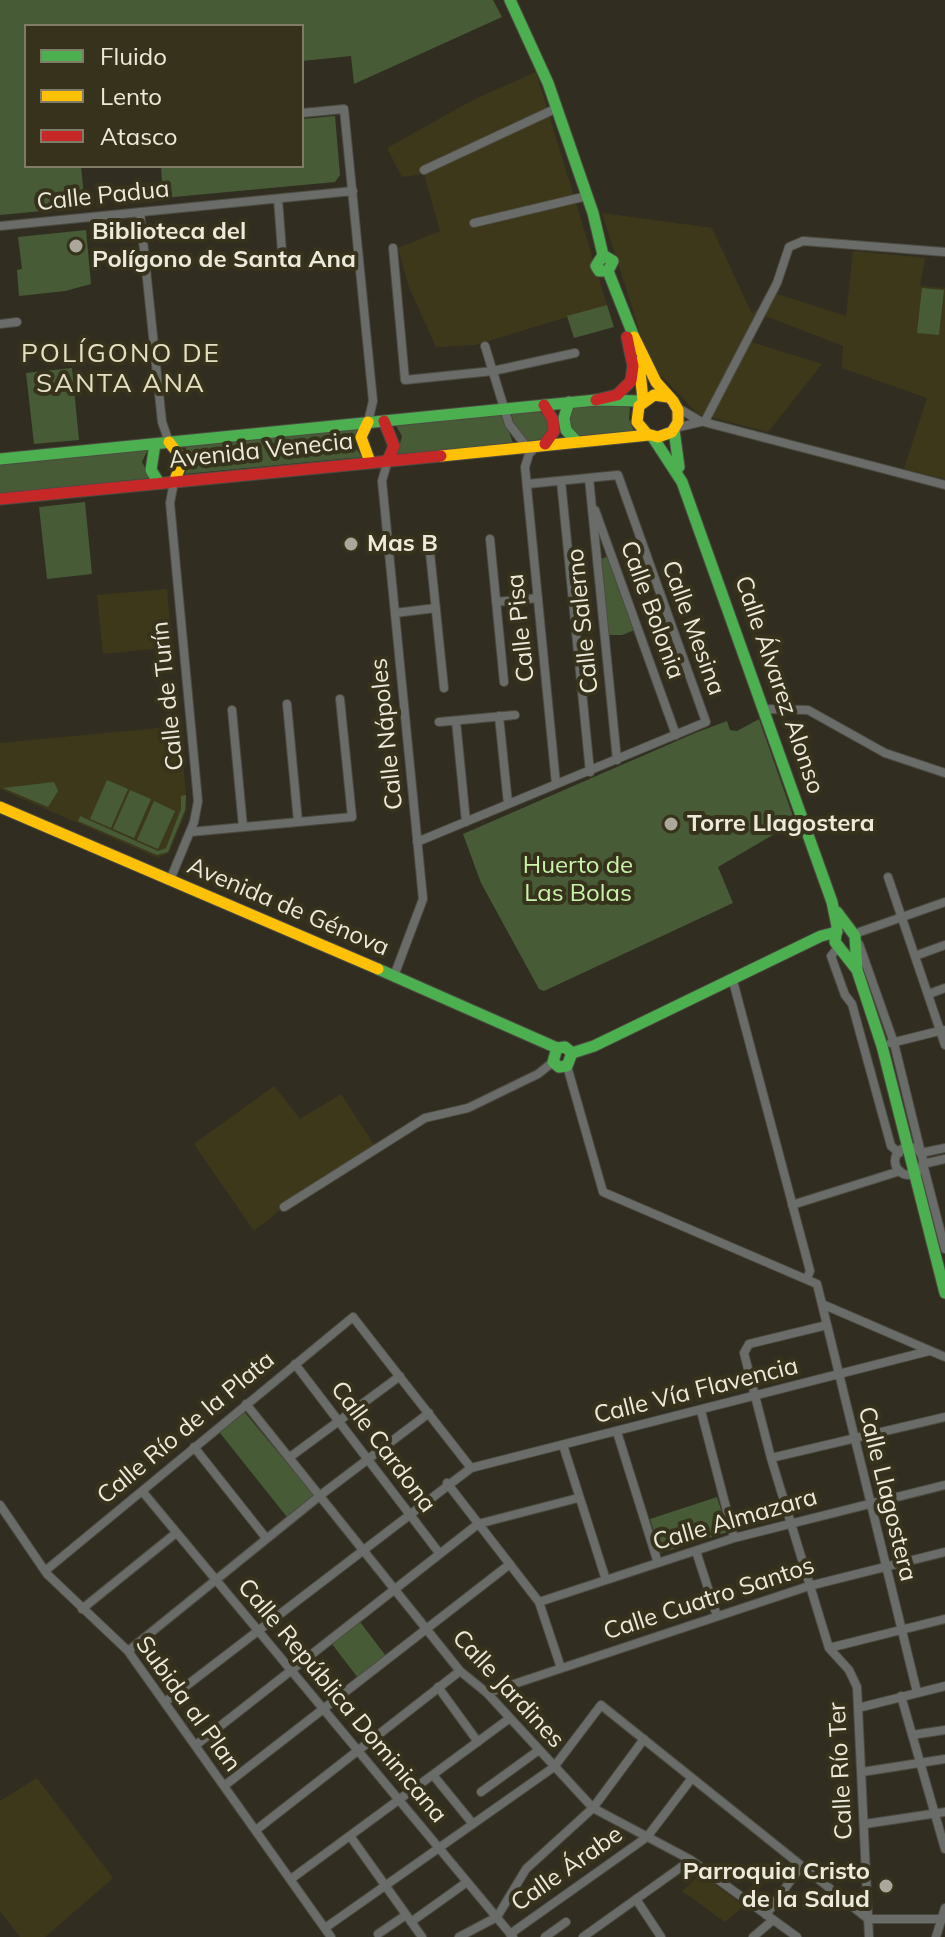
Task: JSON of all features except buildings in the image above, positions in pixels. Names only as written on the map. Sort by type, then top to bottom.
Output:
[{"type":"street","points":[[510,0],[557,108],[603,255],[613,261],[608,271],[620,302],[646,366],[673,402],[688,416],[945,485]]},
{"type":"street","points":[[424,170],[557,108]]},
{"type":"street","points":[[304,113],[344,109],[373,401],[361,437],[362,448],[370,462]]},
{"type":"street","name":"Calle Padua","points":[[0,226],[353,191]]},
{"type":"street","points":[[474,223],[587,196]]},
{"type":"street","points":[[278,199],[283,265]]},
{"type":"street","points":[[140,212],[162,422],[169,442],[179,455],[180,467],[174,482]]},
{"type":"street","points":[[620,302],[641,368],[643,401],[637,422],[651,436],[666,436],[675,429],[705,421],[777,283],[789,247],[803,241],[945,252]]},
{"type":"street","points":[[393,248],[405,380],[493,371],[575,353]]},
{"type":"street","points":[[596,400],[620,393],[633,378],[620,302]]},
{"type":"street","points":[[0,324],[17,322]]},
{"type":"street","points":[[485,346],[514,433],[526,446]]},
{"type":"street","points":[[643,401],[654,395],[673,402],[679,418],[675,429]]},
{"type":"street","points":[[373,401],[392,434],[394,446],[388,460]]},
{"type":"street","name":"Avenida Venecia","points":[[0,459],[569,402],[643,401]]},
{"type":"street","points":[[569,402],[564,418],[566,430],[576,441]]},
{"type":"street","points":[[525,467],[529,454],[554,431],[553,420],[544,405]]},
{"type":"street","points":[[159,483],[151,470],[162,422]]},
{"type":"street","name":"Calle Álvarez Alonso","points":[[675,429],[682,482],[833,906],[845,995],[852,1004],[891,1146],[904,1150]]},
{"type":"street","name":"Avenida Venecia","points":[[0,499],[651,436]]},
{"type":"street","name":"Calle Álvarez Alonso","points":[[651,436],[682,482]]},
{"type":"street","points":[[506,448],[516,454],[525,467]]},
{"type":"street","name":"Calle Nápoles","points":[[388,460],[382,481],[422,908],[394,976]]},
{"type":"street","name":"Calle Nápoles","points":[[370,462],[382,481]]},
{"type":"street","name":"Calle Pisa","points":[[525,467],[556,784]]},
{"type":"street","name":"Calle Mesina","points":[[417,842],[706,722],[618,475],[527,484]]},
{"type":"street","name":"Calle Salerno","points":[[589,478],[617,760]]},
{"type":"street","points":[[561,481],[590,772]]},
{"type":"street","name":"Calle de Turín","points":[[170,880],[190,832],[198,795],[170,503],[174,482]]},
{"type":"street","name":"Calle de Turín","points":[[159,483],[170,503]]},
{"type":"street","name":"Calle Bolonia","points":[[591,498],[676,735]]},
{"type":"street","points":[[490,539],[504,682]]},
{"type":"street","points":[[429,543],[444,688]]},
{"type":"street","points":[[496,602],[538,598]]},
{"type":"street","points":[[395,613],[436,608]]},
{"type":"street","points":[[190,832],[352,817],[340,699]]},
{"type":"street","points":[[287,704],[298,822]]},
{"type":"street","points":[[764,709],[808,710],[885,753],[945,773]]},
{"type":"street","points":[[232,710],[243,827]]},
{"type":"street","points":[[439,722],[515,715]]},
{"type":"street","points":[[499,716],[508,804]]},
{"type":"street","points":[[456,721],[466,822]]},
{"type":"street","name":"Avenida de Génova","points":[[0,807],[557,1048]]},
{"type":"street","points":[[888,877],[943,1030],[945,1045]]},
{"type":"street","points":[[836,945],[853,932],[945,902]]},
{"type":"street","points":[[572,1053],[594,1046],[733,981],[790,951],[804,936],[831,922],[833,906]]},
{"type":"street","name":"Calle Álvarez Alonso","points":[[833,906],[853,932],[921,1153],[919,1169],[944,1288]]},
{"type":"street","points":[[790,951],[836,945],[849,947],[853,932]]},
{"type":"street","name":"Calle Álvarez Alonso","points":[[853,932],[857,970],[888,1044],[904,1150],[919,1169],[945,1249]]},
{"type":"street","name":"Calle Álvarez Alonso","points":[[836,945],[857,970]]},
{"type":"street","points":[[915,956],[945,945]]},
{"type":"street","points":[[572,1053],[567,1066],[603,1192],[807,1278],[810,1271],[733,981]]},
{"type":"street","points":[[929,994],[945,988]]},
{"type":"street","points":[[888,1044],[943,1030]]},
{"type":"street","points":[[284,1207],[425,1118],[468,1108],[538,1074],[553,1062],[557,1048],[565,1047],[572,1053]]},
{"type":"street","points":[[553,1062],[559,1067],[567,1066]]},
{"type":"street","points":[[900,1171],[895,1163],[904,1150],[921,1153],[945,1148]]},
{"type":"street","points":[[792,1205],[945,1159]]},
{"type":"street","name":"Calle Llagostera","points":[[807,1278],[817,1284],[852,1438],[917,1692]]},
{"type":"street","points":[[822,1304],[945,1357]]},
{"type":"street","name":"Calle Río de la Plata","points":[[45,1571],[353,1317],[400,1376]]},
{"type":"street","name":"Calle Río Ter","points":[[827,1325],[749,1344],[744,1353],[771,1458],[829,1648],[849,1670],[857,1687],[869,1937]]},
{"type":"street","name":"Calle Vía Flavencia","points":[[165,1702],[256,1629],[471,1468],[755,1398],[929,1351]]},
{"type":"street","name":"Calle Cardona","points":[[295,1364],[440,1554]]},
{"type":"street","points":[[290,1457],[400,1376],[471,1468]]},
{"type":"street","name":"Calle Jardines","points":[[246,1404],[322,1494],[460,1671],[487,1693],[593,1808],[691,1860],[797,1937]]},
{"type":"street","points":[[701,1411],[734,1538]]},
{"type":"street","points":[[128,1651],[214,1579],[429,1413]]},
{"type":"street","points":[[771,1458],[945,1417]]},
{"type":"street","points":[[617,1432],[658,1563]]},
{"type":"street","points":[[563,1445],[606,1580]]},
{"type":"street","points":[[194,1447],[266,1538]]},
{"type":"street","points":[[447,1483],[539,1602],[561,1668]]},
{"type":"street","name":"Calle Almazara","points":[[539,1602],[734,1538],[945,1485]]},
{"type":"street","name":"Calle República Dominicana","points":[[142,1491],[512,1935]]},
{"type":"street","points":[[196,1745],[478,1524],[578,1498]]},
{"type":"street","name":"Subida al Plan","points":[[0,1505],[45,1571],[128,1651],[331,1937]]},
{"type":"street","points":[[82,1609],[176,1533]]},
{"type":"street","points":[[696,1551],[717,1616]]},
{"type":"street","name":"Calle Cuatro Santos","points":[[487,1693],[809,1586],[945,1552]]},
{"type":"street","points":[[224,1786],[510,1564]]},
{"type":"street","points":[[829,1648],[945,1619]]},
{"type":"street","points":[[256,1830],[460,1671]]},
{"type":"street","points":[[858,1708],[945,1686]]},
{"type":"street","points":[[438,1687],[478,1742]]},
{"type":"street","points":[[901,1696],[945,1849]]},
{"type":"street","points":[[325,1928],[554,1767],[601,1705],[868,1919],[943,1919]]},
{"type":"street","points":[[291,1879],[510,1718]]},
{"type":"street","points":[[912,1735],[945,1730]]},
{"type":"street","points":[[459,1937],[497,1917],[526,1869],[593,1808],[644,1739]]},
{"type":"street","points":[[481,1792],[539,1750]]},
{"type":"street","points":[[862,1772],[945,1759]]},
{"type":"street","points":[[433,1775],[473,1824]]},
{"type":"street","name":"Calle Árabe","points":[[512,1935],[647,1837],[692,1778]]},
{"type":"street","points":[[865,1824],[945,1812]]},
{"type":"street","points":[[350,1836],[422,1937]]},
{"type":"street","points":[[583,1937],[691,1860]]},
{"type":"street","points":[[753,1937],[770,1917],[801,1866]]},
{"type":"street","points":[[378,1934],[409,1919],[467,1882]]},
{"type":"street","points":[[636,1899],[661,1937]]},
{"type":"street","points":[[936,1937],[945,1908]]},
{"type":"street","points":[[545,1937],[566,1922]]},
{"type":"shaded area","points":[[536,72],[607,305],[475,345],[436,347],[409,287],[398,248],[440,231],[424,174],[402,177],[387,148],[475,99]]},
{"type":"shaded area","points":[[602,213],[712,228],[752,314],[774,293],[846,316],[853,251],[925,258],[920,286],[945,288],[945,479],[904,469],[927,398],[842,368],[843,346],[763,315],[751,342],[822,364],[768,432],[698,414],[650,364]]},
{"type":"shaded area","points":[[167,589],[172,647],[103,654],[97,595]]},
{"type":"shaded area","points":[[180,726],[187,809],[169,853],[158,858],[0,789],[0,743]]},
{"type":"shaded area","points":[[274,1086],[300,1119],[341,1094],[378,1151],[284,1207],[254,1231],[194,1144]]},
{"type":"shaded area","points":[[37,1778],[113,1878],[45,1937],[20,1937],[0,1911],[0,1801]]},
{"type":"shaded area","points":[[701,1874],[744,1906],[725,1922],[682,1891]]},
{"type":"green space","points":[[0,0],[493,0],[502,17],[354,84],[351,56],[304,61],[304,24],[24,24],[24,168],[81,168],[85,207],[0,215]]},
{"type":"green space","points":[[335,116],[340,175],[335,182],[163,198],[161,168],[304,168],[304,119]]},
{"type":"green space","points":[[86,230],[91,284],[65,291],[19,296],[17,270],[22,269],[18,237]]},
{"type":"green space","points":[[922,288],[944,290],[939,335],[917,333]]},
{"type":"green space","points":[[607,305],[614,327],[574,338],[567,316]]},
{"type":"green space","points":[[72,368],[79,440],[34,444],[26,373]]},
{"type":"green space","points":[[611,403],[630,407],[629,419],[634,431],[578,436],[568,424],[573,407]]},
{"type":"green space","points":[[537,410],[547,417],[549,430],[545,439],[528,441],[516,431],[511,413]]},
{"type":"green space","points":[[502,413],[513,443],[397,455],[402,436],[395,424]]},
{"type":"green space","points":[[359,428],[354,446],[362,457],[185,474],[191,460],[184,445]]},
{"type":"green space","points":[[148,449],[142,462],[151,478],[0,494],[0,464]]},
{"type":"green space","points":[[85,502],[92,574],[47,579],[39,507]]},
{"type":"green space","points":[[610,558],[635,630],[622,635],[608,635],[601,559]]},
{"type":"green space","name":"Huerto de Las Bolas","points":[[759,719],[795,822],[718,867],[733,903],[544,991],[539,989],[481,883],[463,834],[695,733],[727,721],[730,730],[737,731]]},
{"type":"green space","points":[[107,780],[128,789],[111,828],[90,819]]},
{"type":"green space","points":[[54,782],[58,791],[48,807],[3,788]]},
{"type":"green space","points":[[130,790],[151,799],[134,838],[113,829]]},
{"type":"green space","points":[[186,795],[185,810],[168,852],[157,855],[78,821],[80,816],[158,851],[166,848],[181,809],[181,796]]},
{"type":"green space","points":[[154,801],[175,811],[158,849],[137,840]]},
{"type":"green space","points":[[241,1408],[314,1495],[287,1517],[216,1428]]},
{"type":"green space","points":[[717,1497],[728,1532],[661,1553],[650,1519]]},
{"type":"green space","points":[[360,1622],[386,1656],[358,1678],[332,1644]]},
{"type":"traffic: fast","points":[[510,0],[548,83],[593,213],[603,255],[613,261],[608,271],[634,337]]},
{"type":"traffic: fast","points":[[603,255],[596,266],[599,271],[608,271]]},
{"type":"traffic: fast","points":[[0,459],[596,400],[642,401]]},
{"type":"traffic: fast","points":[[569,402],[564,418],[566,430],[576,441]]},
{"type":"traffic: fast","points":[[674,430],[679,467]]},
{"type":"traffic: fast","points":[[652,436],[682,482],[832,902],[837,926],[835,942],[857,970]]},
{"type":"traffic: fast","points":[[155,444],[151,470],[159,483]]},
{"type":"traffic: fast","points":[[837,912],[855,936],[857,970],[882,1046],[945,1293]]},
{"type":"traffic: fast","points":[[572,1053],[567,1066],[559,1067],[553,1062],[557,1048],[565,1047],[572,1053],[594,1046],[821,936],[837,932]]},
{"type":"traffic: fast","points":[[378,969],[557,1048]]},
{"type":"traffic: slow","points":[[634,337],[656,382],[673,401],[678,410],[678,422],[672,432],[658,437],[647,434],[637,422],[639,406],[654,395],[668,397]]},
{"type":"traffic: slow","points":[[639,362],[643,400]]},
{"type":"traffic: slow","points":[[368,422],[361,437],[370,462]]},
{"type":"traffic: slow","points":[[441,456],[649,435]]},
{"type":"traffic: slow","points":[[169,442],[179,455],[180,467],[174,482]]},
{"type":"traffic: slow","points":[[0,807],[378,969]]},
{"type":"traffic: jam","points":[[596,400],[617,395],[631,381],[633,366],[627,337]]},
{"type":"traffic: jam","points":[[544,405],[553,420],[554,431],[545,444]]},
{"type":"traffic: jam","points":[[384,421],[394,446],[388,460]]},
{"type":"traffic: jam","points":[[0,499],[441,456]]},
{"type":"place","name":"Biblioteca del Polígono de Santa Ana","points":[[76,246]]},
{"type":"place","name":"Mas B","points":[[351,544]]},
{"type":"place","name":"Torre Llagostera","points":[[671,824]]},
{"type":"place","name":"Parroquia Cristo de la Salud","points":[[886,1886]]},
{"type":"district","name":"POLÍGONO DE SANTA ANA","points":[[121,369]]}]
